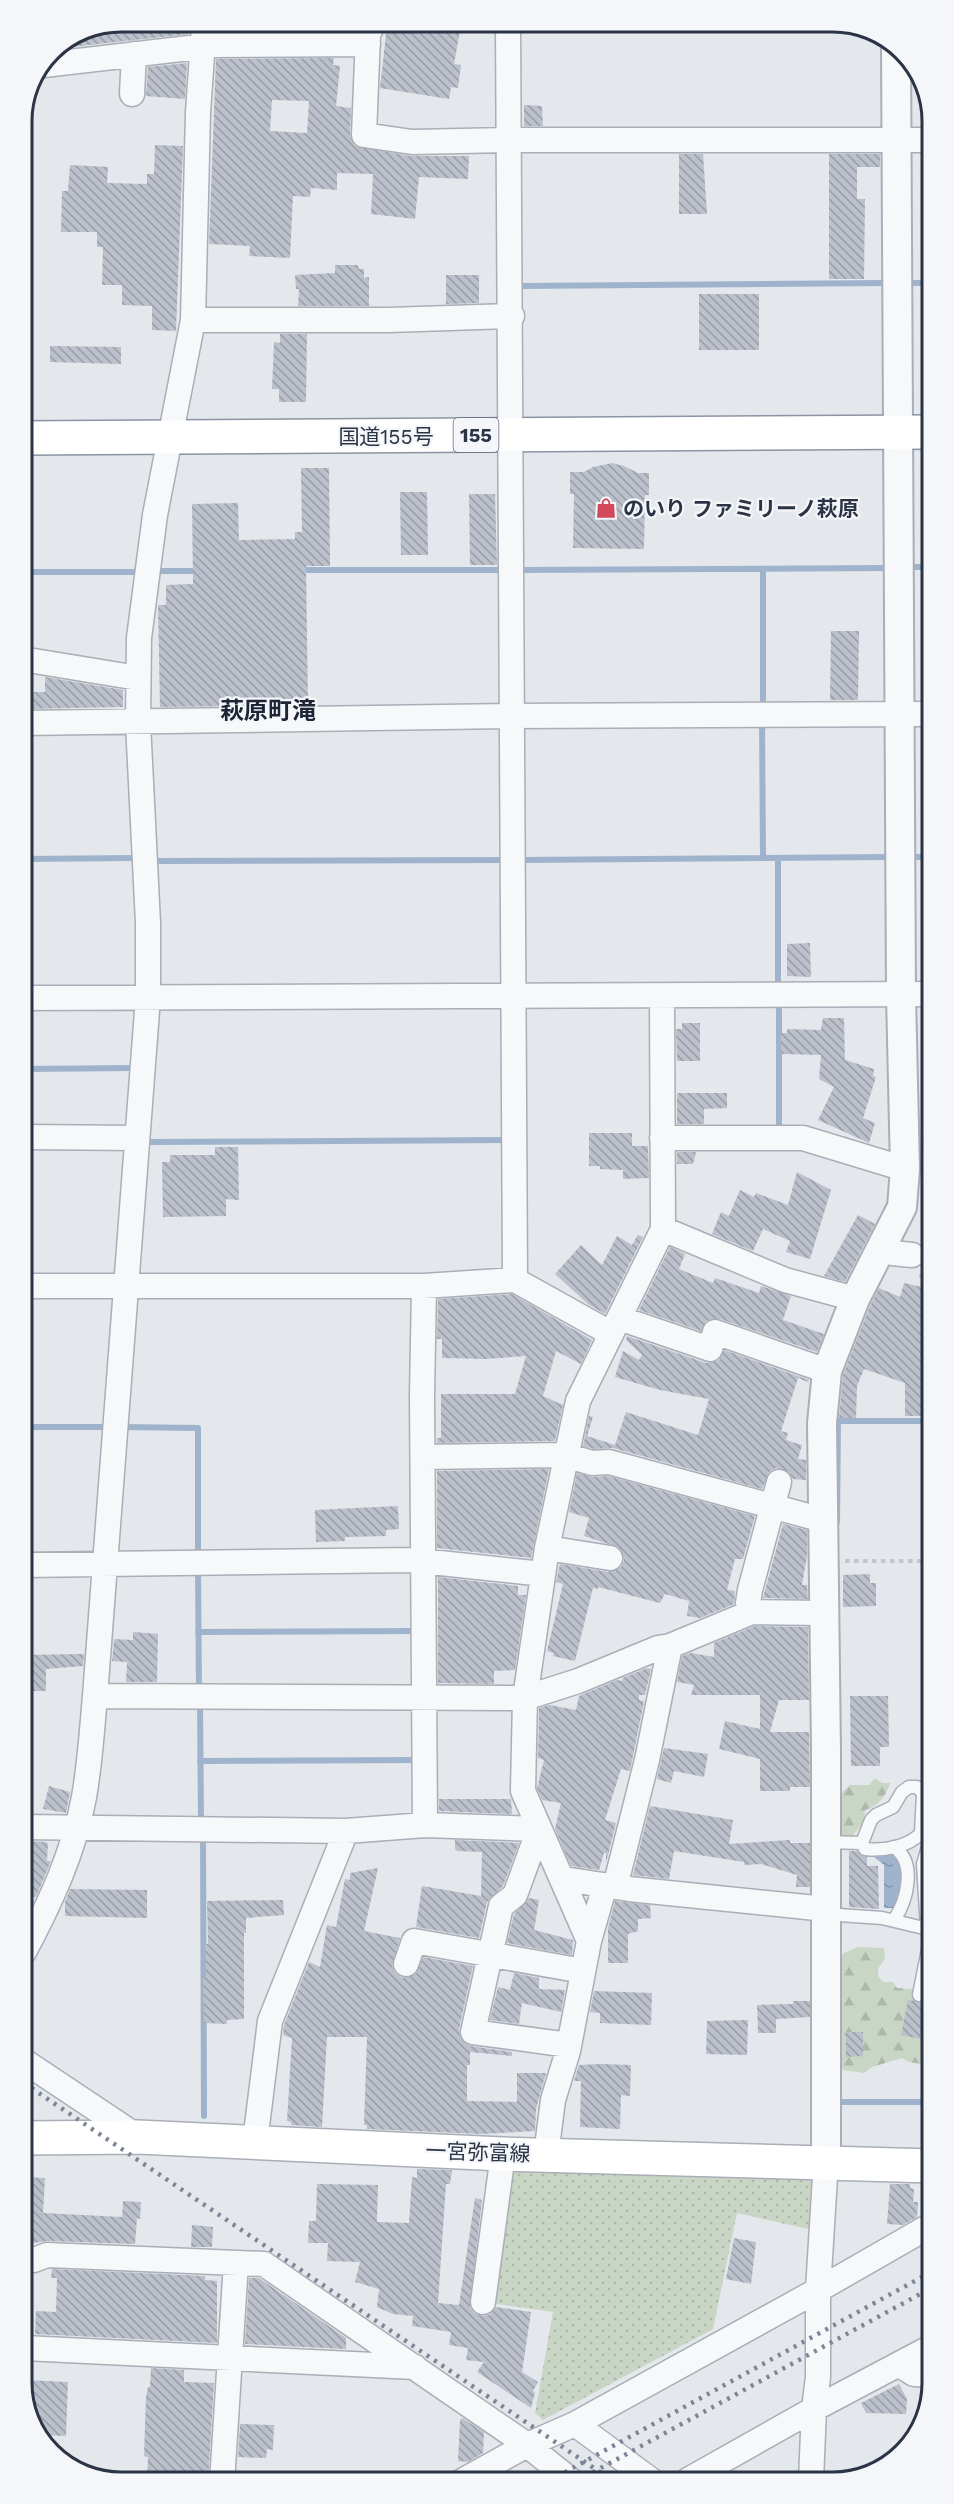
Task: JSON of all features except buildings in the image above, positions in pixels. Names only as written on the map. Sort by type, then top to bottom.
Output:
[{"type":"main road","name":"国道155号","points":[[32,438],[915,432]]},
{"type":"main road","name":"一宮弥富線","points":[[32,2138],[138,2138],[503,2154],[826,2161],[922,2165]]},
{"type":"street","points":[[508,32],[512,316],[515,1280]]},
{"type":"street","points":[[58,58],[134,54],[202,38],[215,45],[370,35],[364,135],[412,142],[922,140]]},
{"type":"street","points":[[32,1937],[54,1895],[84,1797],[95,1695],[148,998],[147,911],[138,723],[139,638],[155,515],[193,320],[202,38]]},
{"type":"street","points":[[132,94],[134,54]]},
{"type":"street","points":[[811,2472],[813,2409],[818,2376],[818,2290],[826,2161],[822,1423],[827,1371],[855,1299],[902,1207],[905,1169],[901,995],[902,714],[915,432],[897,140],[896,58]]},
{"type":"street","points":[[193,320],[389,320],[512,316]]},
{"type":"street","points":[[32,661],[138,678]]},
{"type":"street","points":[[32,723],[512,716],[922,714]]},
{"type":"street","points":[[32,998],[922,994]]},
{"type":"street","points":[[589,1941],[564,1879],[523,1791],[525,1698],[547,1548],[578,1401],[663,1229],[662,996]]},
{"type":"street","points":[[32,1137],[137,1138]]},
{"type":"street","points":[[662,1138],[804,1138],[905,1169]]},
{"type":"street","points":[[663,1229],[785,1280],[855,1299]]},
{"type":"street","points":[[882,1248],[892,1253],[912,1255]]},
{"type":"street","points":[[32,1286],[424,1286],[515,1280],[615,1326],[710,1349],[715,1332],[827,1371]]},
{"type":"street","points":[[424,1286],[425,1825]]},
{"type":"street","points":[[424,1456],[565,1455],[592,1463],[609,1462],[823,1520]]},
{"type":"street","points":[[752,1612],[748,1603],[750,1590],[779,1482]]},
{"type":"street","points":[[547,1548],[610,1558]]},
{"type":"street","points":[[32,1565],[424,1562],[543,1574]]},
{"type":"street","points":[[95,1695],[525,1698],[578,1681],[752,1612],[824,1612]]},
{"type":"street","points":[[546,2155],[553,2100],[569,2045],[589,1941],[610,1886],[647,1760],[670,1646]]},
{"type":"street","points":[[32,1827],[75,1830],[346,1831],[425,1825],[539,1829]]},
{"type":"street","points":[[539,1829],[515,1895],[501,1906],[488,1955],[473,2032],[569,2045]]},
{"type":"street","points":[[255,2142],[270,2021],[346,1831]]},
{"type":"street","points":[[564,1879],[825,1912]]},
{"type":"street","points":[[406,1964],[414,1941],[583,1971]]},
{"type":"street","points":[[32,2066],[138,2138]]},
{"type":"street","points":[[483,2302],[503,2154]]},
{"type":"street","points":[[478,2472],[527,2445],[575,2424],[818,2290],[922,2229]]},
{"type":"street","points":[[32,2260],[47,2255],[264,2264],[527,2445],[561,2472]]},
{"type":"street","points":[[223,2472],[236,2263]]},
{"type":"street","points":[[32,2348],[415,2367]]},
{"type":"street","points":[[702,2472],[813,2409],[922,2352]]},
{"type":"street","points":[[899,2365],[914,2374],[922,2374]]},
{"type":"street","points":[[575,2424],[640,2472]]},
{"type":"lane","points":[[922,1794],[917,1787],[909,1787],[902,1792],[893,1807],[871,1820],[862,1843],[865,1849],[894,1847],[922,1840]]},
{"type":"lane","points":[[826,1842],[862,1843]]},
{"type":"lane","points":[[894,1847],[900,1851],[904,1860],[908,1885],[906,1900],[894,1920]]},
{"type":"lane","points":[[825,1912],[894,1920],[922,1927]]},
{"type":"lane","points":[[919,1995],[922,1977]]},
{"type":"path","points":[[824,1561],[922,1561]]},
{"type":"green space","points":[[875,1778],[882,1783],[890,1783],[884,1796],[878,1804],[865,1810],[864,1821],[851,1838],[844,1838],[834,1833],[836,1798],[850,1785],[869,1785]]},
{"type":"green space","points":[[858,1947],[884,1948],[885,1958],[878,1969],[878,1976],[883,1982],[893,1982],[897,1988],[922,1990],[922,2064],[902,2058],[872,2067],[864,2073],[843,2070],[839,2061],[837,1976],[841,1966],[839,1958],[844,1953]]},
{"type":"green space","points":[[509,2165],[814,2176],[812,2230],[737,2213],[713,2329],[543,2420],[535,2413],[553,2312],[490,2303]]},
{"type":"water","points":[[894,1854],[902,1874],[901,1894],[895,1908],[884,1908],[884,1865],[874,1857]]},
{"type":"waterway","points":[[520,286],[886,283]]},
{"type":"waterway","points":[[908,283],[922,283]]},
{"type":"waterway","points":[[914,567],[922,567]]},
{"type":"waterway","points":[[520,570],[886,568]]},
{"type":"waterway","points":[[763,569],[763,708]]},
{"type":"waterway","points":[[298,570],[503,570]]},
{"type":"waterway","points":[[160,571],[201,571]]},
{"type":"waterway","points":[[32,572],[135,572]]},
{"type":"waterway","points":[[762,719],[763,858]]},
{"type":"waterway","points":[[523,860],[889,857]]},
{"type":"waterway","points":[[913,857],[922,857]]},
{"type":"waterway","points":[[32,859],[135,858]]},
{"type":"waterway","points":[[778,858],[778,989]]},
{"type":"waterway","points":[[159,861],[505,860]]},
{"type":"waterway","points":[[779,1001],[779,1132]]},
{"type":"waterway","points":[[32,1069],[133,1068]]},
{"type":"waterway","points":[[147,1142],[508,1140]]},
{"type":"waterway","points":[[837,1522],[838,1421],[922,1421]]},
{"type":"waterway","points":[[32,1427],[111,1427]]},
{"type":"waterway","points":[[121,1427],[198,1428],[198,1556]]},
{"type":"waterway","points":[[198,1567],[199,1691]]},
{"type":"waterway","points":[[198,1632],[417,1631]]},
{"type":"waterway","points":[[200,1702],[201,1823]]},
{"type":"waterway","points":[[200,1761],[418,1760]]},
{"type":"waterway","points":[[203,1836],[204,2116]]},
{"type":"waterway","points":[[841,2102],[922,2102]]},
{"type":"railway","points":[[32,2088],[600,2472]]},
{"type":"railway","points":[[565,2472],[922,2277]]},
{"type":"railway","points":[[594,2472],[922,2293]]},
{"type":"place","name":"のいり ファミリーノ萩原","points":[[606,508]]},
{"type":"district","name":"萩原町滝","points":[[268,711]]}]
